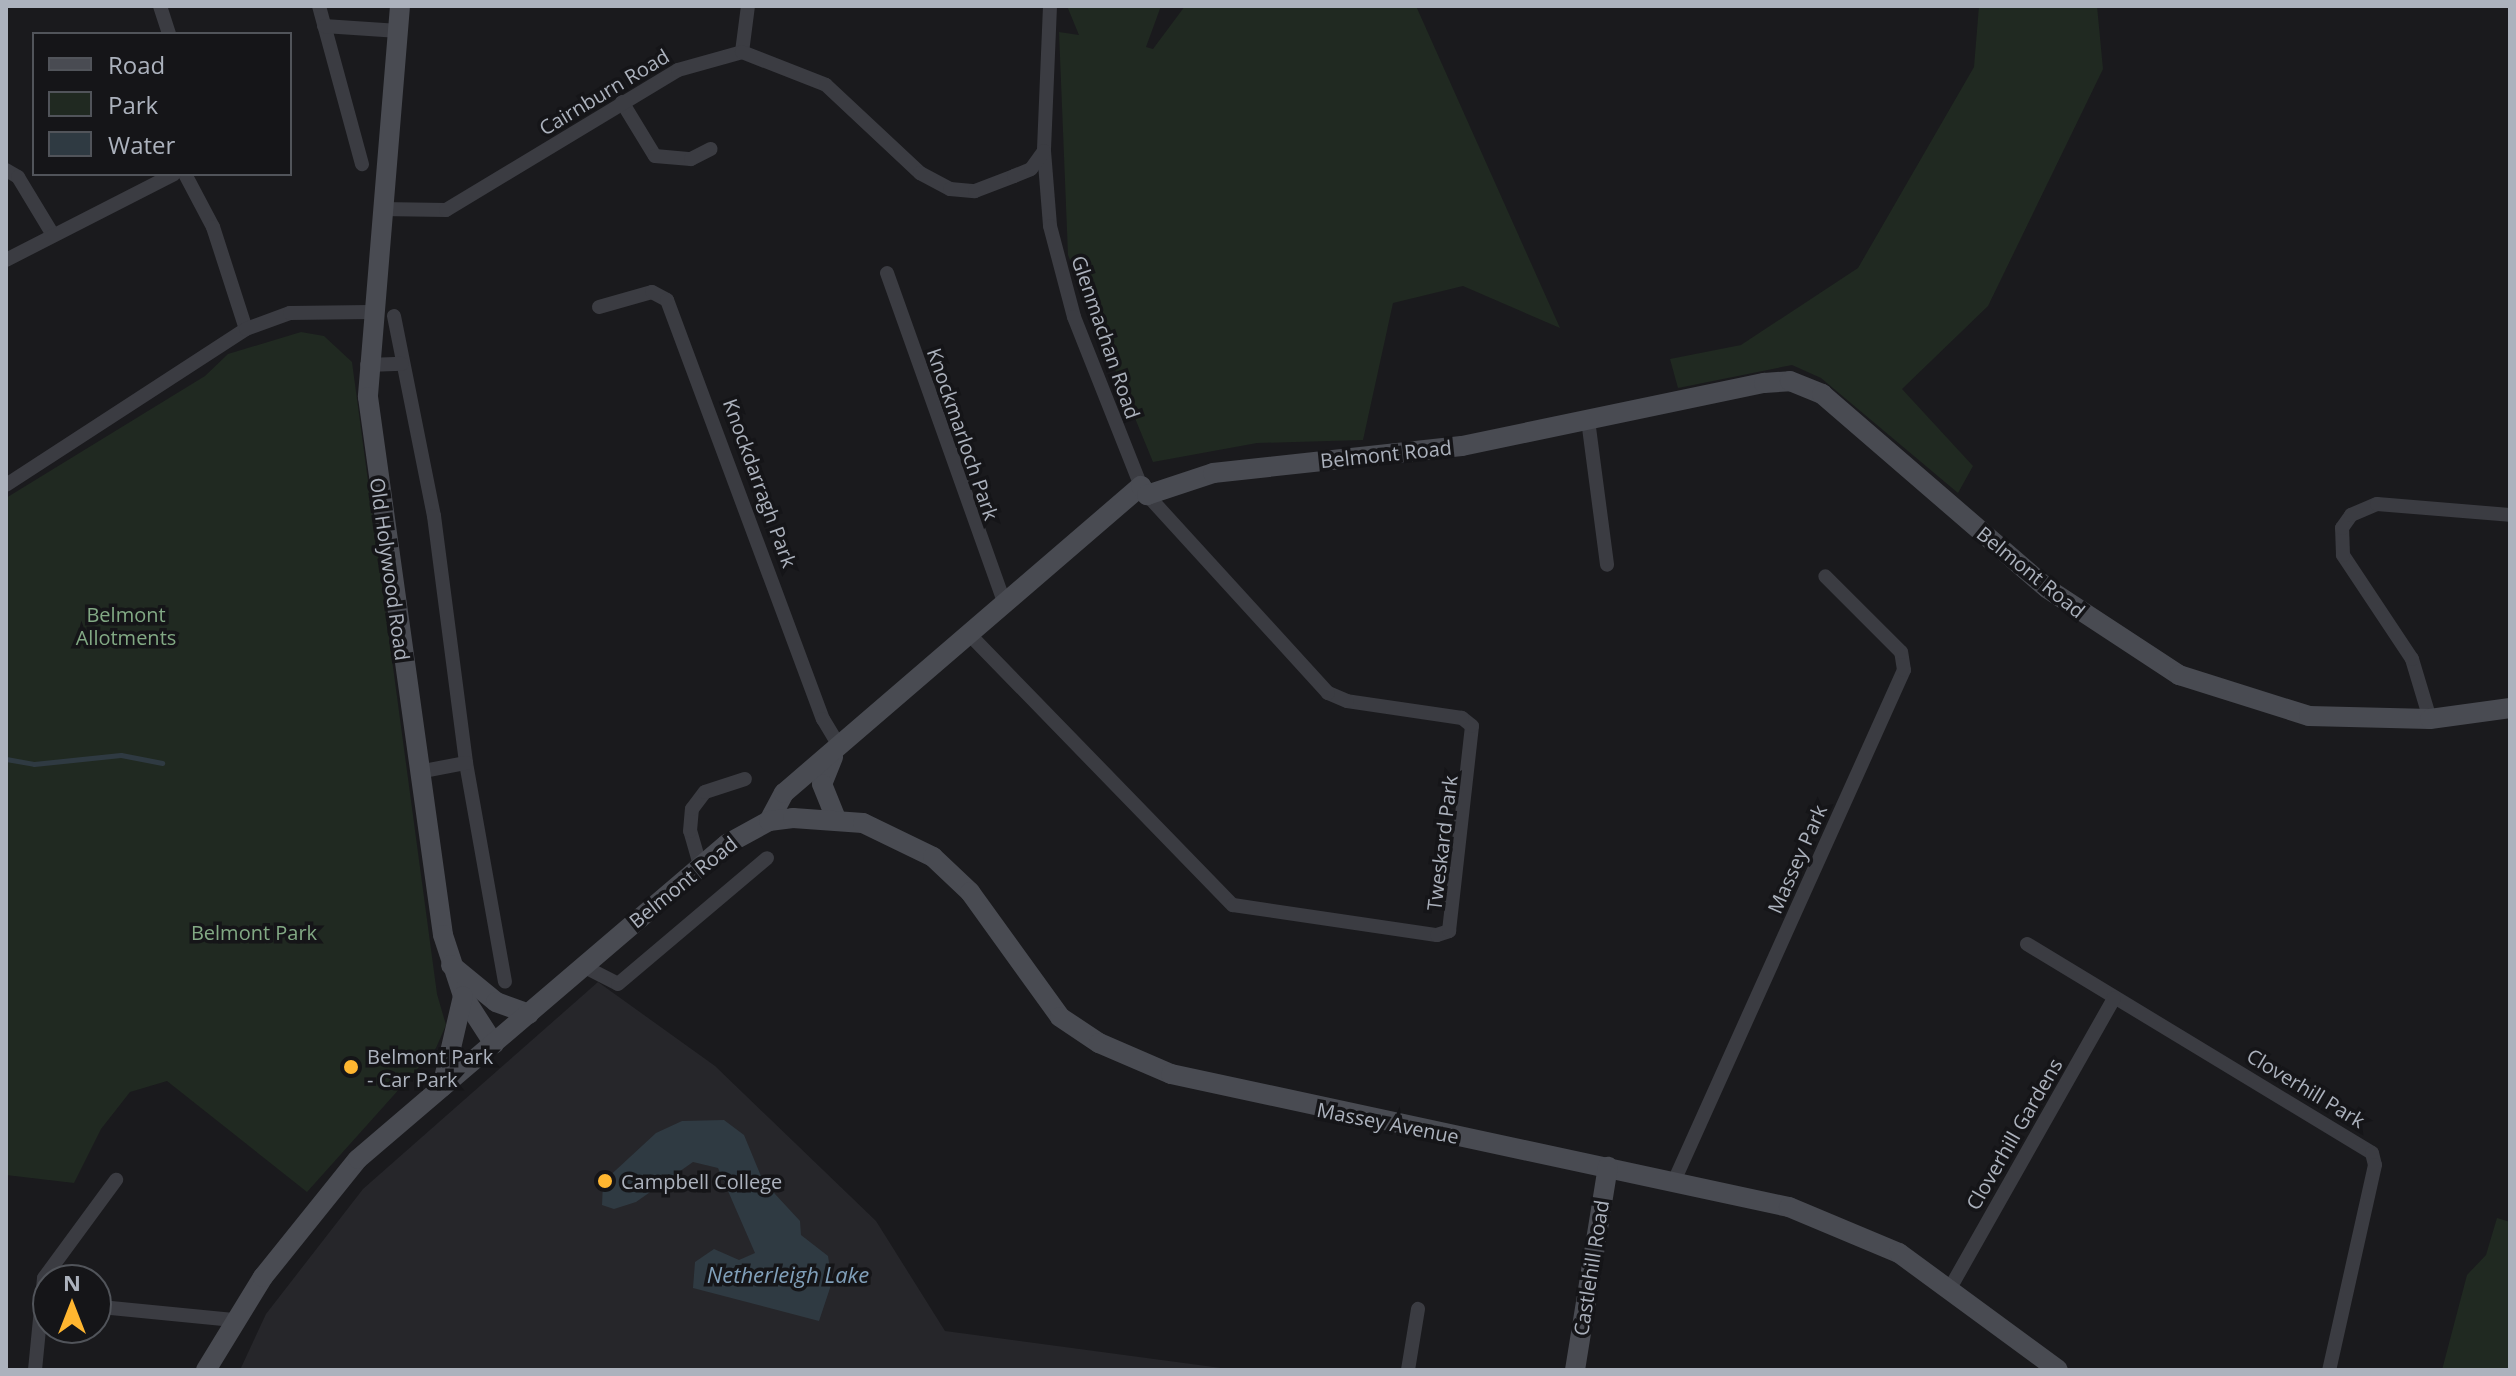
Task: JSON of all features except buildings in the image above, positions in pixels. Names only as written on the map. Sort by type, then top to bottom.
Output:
[{"type":"street","points":[[160,6],[168,32]]},
{"type":"street","points":[[319,6],[362,164]]},
{"type":"street","name":"Old Holywood Road","points":[[400,6],[367,365],[418,772],[451,965],[463,996],[494,1044]]},
{"type":"street","points":[[748,6],[742,52],[826,85],[920,173],[950,189],[975,191],[1014,176],[1031,169],[1044,151]]},
{"type":"street","name":"Glenmachan Road","points":[[1050,6],[1044,151],[1050,226],[1074,317],[1144,490]]},
{"type":"street","points":[[324,26],[399,31]]},
{"type":"street","name":"Cairnburn Road","points":[[381,209],[446,210],[622,102],[707,58],[742,52]]},
{"type":"street","points":[[622,102],[655,156],[691,159],[711,149]]},
{"type":"street","points":[[6,170],[18,177],[53,235]]},
{"type":"street","points":[[6,260],[170,176]]},
{"type":"street","points":[[186,176],[213,227],[246,329]]},
{"type":"street","name":"Knockmarloch Park","points":[[887,273],[1005,605]]},
{"type":"street","name":"Knockdarragh Park","points":[[599,307],[652,292],[667,300],[823,719],[840,747]]},
{"type":"street","points":[[6,485],[246,329],[290,313],[370,312]]},
{"type":"street","points":[[394,316],[434,516],[466,763],[505,982]]},
{"type":"street","points":[[367,365],[402,364]]},
{"type":"street","name":"Belmont Road","points":[[206,1370],[233,1320],[358,1159],[700,865],[769,821],[784,793],[1144,490],[1213,473],[1462,446],[1764,383],[1806,385],[2048,589],[2168,669],[2217,691],[2309,716],[2430,719],[2510,708]]},
{"type":"street","points":[[1588,420],[1607,565]]},
{"type":"street","name":"Tweskard Park","points":[[970,635],[1233,905],[1437,935],[1449,931],[1472,726],[1462,718],[1347,701],[1328,693],[1144,490]]},
{"type":"street","points":[[2430,719],[2412,659],[2343,555],[2342,528],[2351,515],[2377,504],[2510,515]]},
{"type":"street","name":"Massey Park","points":[[1675,1179],[1904,670],[1901,652],[1825,576]]},
{"type":"street","points":[[836,819],[822,784],[840,747]]},
{"type":"street","points":[[418,772],[466,763]]},
{"type":"street","points":[[700,865],[690,831],[692,809],[705,792],[745,779]]},
{"type":"street","name":"Massey Avenue","points":[[769,821],[836,819],[895,835],[933,857],[970,892],[1060,1017],[1099,1043],[1171,1074],[1244,1095],[1675,1179],[1789,1207],[1899,1253],[2044,1366]]},
{"type":"street","points":[[583,966],[618,984],[767,858]]},
{"type":"street","name":"Cloverhill Park","points":[[2027,944],[2372,1153],[2375,1165],[2329,1370]]},
{"type":"street","points":[[451,965],[496,1002],[529,1014]]},
{"type":"street","points":[[442,1087],[463,996]]},
{"type":"street","name":"Cloverhill Gardens","points":[[1949,1290],[2114,998]]},
{"type":"street","name":"Castlehill Road","points":[[1575,1370],[1608,1167]]},
{"type":"street","points":[[35,1370],[44,1278],[116,1180]]},
{"type":"street","points":[[112,1308],[233,1320]]},
{"type":"street","points":[[1408,1370],[1418,1309]]},
{"type":"shaded area","name":"Campbell College","points":[[598,982],[715,1066],[876,1221],[945,1331],[1236,1370],[240,1370],[266,1314],[363,1189]]},
{"type":"green space","points":[[1067,6],[1161,6],[1146,47],[1153,49],[1185,6],[1416,6],[1560,328],[1463,286],[1393,303],[1363,440],[1257,443],[1153,462],[1068,255],[1059,32],[1079,35]]},
{"type":"green space","points":[[1979,6],[2097,6],[2103,69],[1988,306],[1902,389],[1973,466],[1958,493],[1821,378],[1792,365],[1678,388],[1670,359],[1741,345],[1858,268],[1974,67]]},
{"type":"green space","name":"Belmont Park","points":[[301,332],[324,336],[352,362],[437,994],[446,1025],[436,1048],[307,1192],[167,1081],[130,1092],[101,1129],[74,1183],[6,1175],[6,498],[205,376],[228,354]]},
{"type":"green space","points":[[2497,1218],[2510,1222],[2510,1370],[2442,1370],[2467,1275],[2486,1255]]},
{"type":"water","name":"Netherleigh Lake","points":[[724,1120],[744,1135],[763,1181],[800,1221],[801,1235],[828,1256],[832,1282],[819,1321],[693,1288],[695,1262],[714,1249],[739,1260],[755,1253],[718,1168],[693,1162],[636,1202],[614,1209],[602,1205],[603,1182],[656,1133],[682,1121]]},
{"type":"waterway","points":[[6,759],[34,764],[121,755],[162,763]]},
{"type":"place","name":"Belmont Park - Car Park","points":[[351,1067]]},
{"type":"place","name":"Campbell College","points":[[605,1181]]},
{"type":"park label","name":"Belmont Allotments","points":[[126,626]]}]
